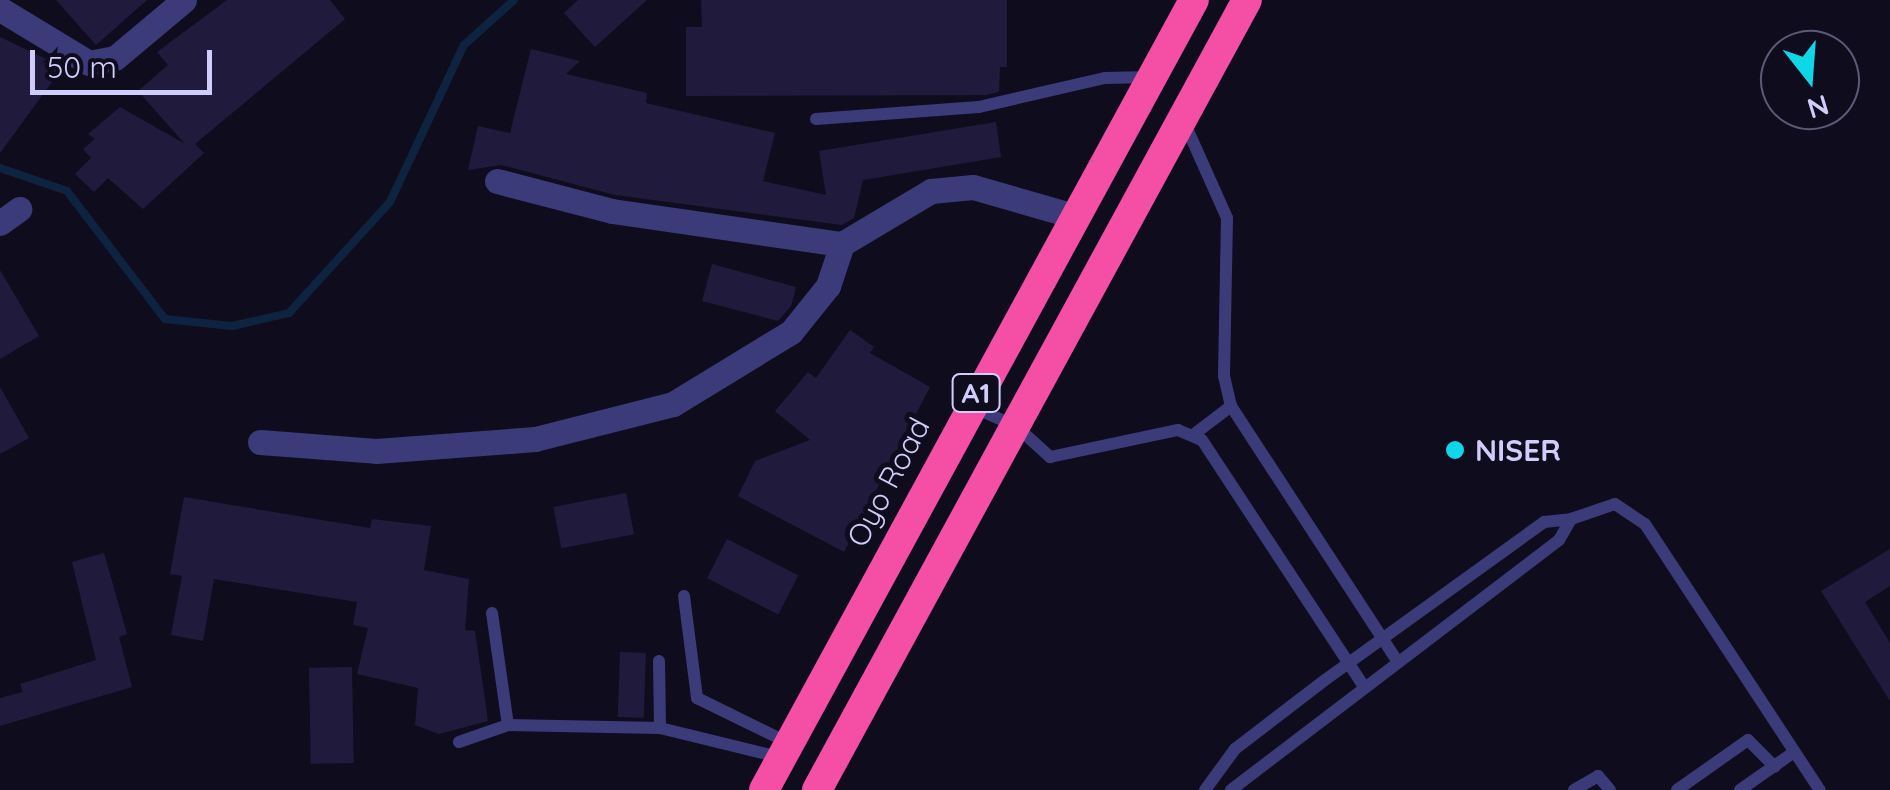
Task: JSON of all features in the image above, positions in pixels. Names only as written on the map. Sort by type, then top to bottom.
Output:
[{"type":"highway","name":"Oyo Road","points":[[764,790],[969,405],[1194,0]]},
{"type":"highway","name":"A1","points":[[817,790],[1185,123],[1246,0]]},
{"type":"street","points":[[0,9],[89,63],[115,58],[184,0]]},
{"type":"street","points":[[497,181],[612,211],[842,244],[931,191],[973,187],[1074,216]]},
{"type":"street","points":[[260,442],[376,451],[535,439],[673,404],[791,332],[828,286],[842,244]]},
{"type":"lane","points":[[816,119],[979,106],[1105,78],[1154,76]]},
{"type":"lane","points":[[1185,123],[1227,218],[1224,376],[1231,406],[1397,661]]},
{"type":"lane","points":[[969,405],[1018,427],[1050,457],[1178,430],[1193,434],[1363,685]]},
{"type":"lane","points":[[1193,434],[1231,406]]},
{"type":"lane","points":[[1206,790],[1235,750],[1544,522],[1570,520],[1615,504],[1645,524],[1820,790]]},
{"type":"lane","points":[[1230,790],[1363,685],[1559,540],[1570,520]]},
{"type":"lane","points":[[684,596],[697,698],[785,751]]},
{"type":"lane","points":[[492,612],[508,726]]},
{"type":"lane","points":[[659,661],[660,728]]},
{"type":"lane","points":[[459,742],[508,726],[660,728],[785,751]]},
{"type":"lane","points":[[1676,790],[1748,740],[1774,767]]},
{"type":"lane","points":[[1740,790],[1794,752]]},
{"type":"lane","points":[[1574,790],[1598,776],[1610,790]]},
{"type":"building","points":[[56,0],[147,0],[96,45]]},
{"type":"building","points":[[227,0],[330,0],[345,19],[195,144],[204,153],[143,209],[108,178],[94,192],[75,174],[91,158],[83,149],[95,139],[88,134],[120,107],[185,144],[138,91],[168,65],[157,52]]},
{"type":"building","points":[[578,0],[647,0],[595,47],[564,13]]},
{"type":"building","points":[[701,0],[1007,0],[1007,67],[1000,67],[999,92],[986,95],[686,96],[686,27],[702,27]]},
{"type":"building","points":[[0,37],[63,67],[0,153]]},
{"type":"building","points":[[531,49],[580,61],[566,74],[647,93],[646,103],[775,133],[763,181],[826,195],[819,151],[996,122],[1001,157],[863,180],[854,218],[842,225],[615,195],[501,165],[468,170],[478,126],[510,133]]},
{"type":"building","points":[[712,264],[796,287],[791,306],[778,321],[702,301]]},
{"type":"building","points":[[0,270],[39,336],[0,359]]},
{"type":"building","points":[[850,330],[874,347],[870,353],[930,387],[844,552],[738,496],[755,461],[810,440],[775,411],[808,372],[816,378]]},
{"type":"building","points":[[0,387],[29,438],[0,454]]},
{"type":"building","points":[[626,493],[634,534],[561,548],[553,507]]},
{"type":"building","points":[[184,497],[370,528],[372,519],[431,526],[424,570],[469,579],[465,630],[475,631],[488,721],[439,734],[415,725],[418,688],[357,674],[368,628],[353,625],[357,602],[214,579],[203,641],[171,635],[182,576],[170,574]]},
{"type":"building","points":[[727,539],[798,575],[778,615],[707,578]]},
{"type":"building","points":[[1890,549],[1890,586],[1865,602],[1890,643],[1890,701],[1821,591]]},
{"type":"building","points":[[104,553],[127,634],[119,637],[132,687],[0,726],[0,698],[23,692],[20,684],[96,660],[72,562]]},
{"type":"building","points":[[620,652],[646,653],[644,718],[618,717]]},
{"type":"building","points":[[352,667],[354,763],[311,764],[309,668]]},
{"type":"waterway","points":[[0,168],[67,191],[165,319],[232,326],[289,313],[390,202],[464,45],[514,0]]},
{"type":"place","name":"NISER","points":[[1455,450]]}]
